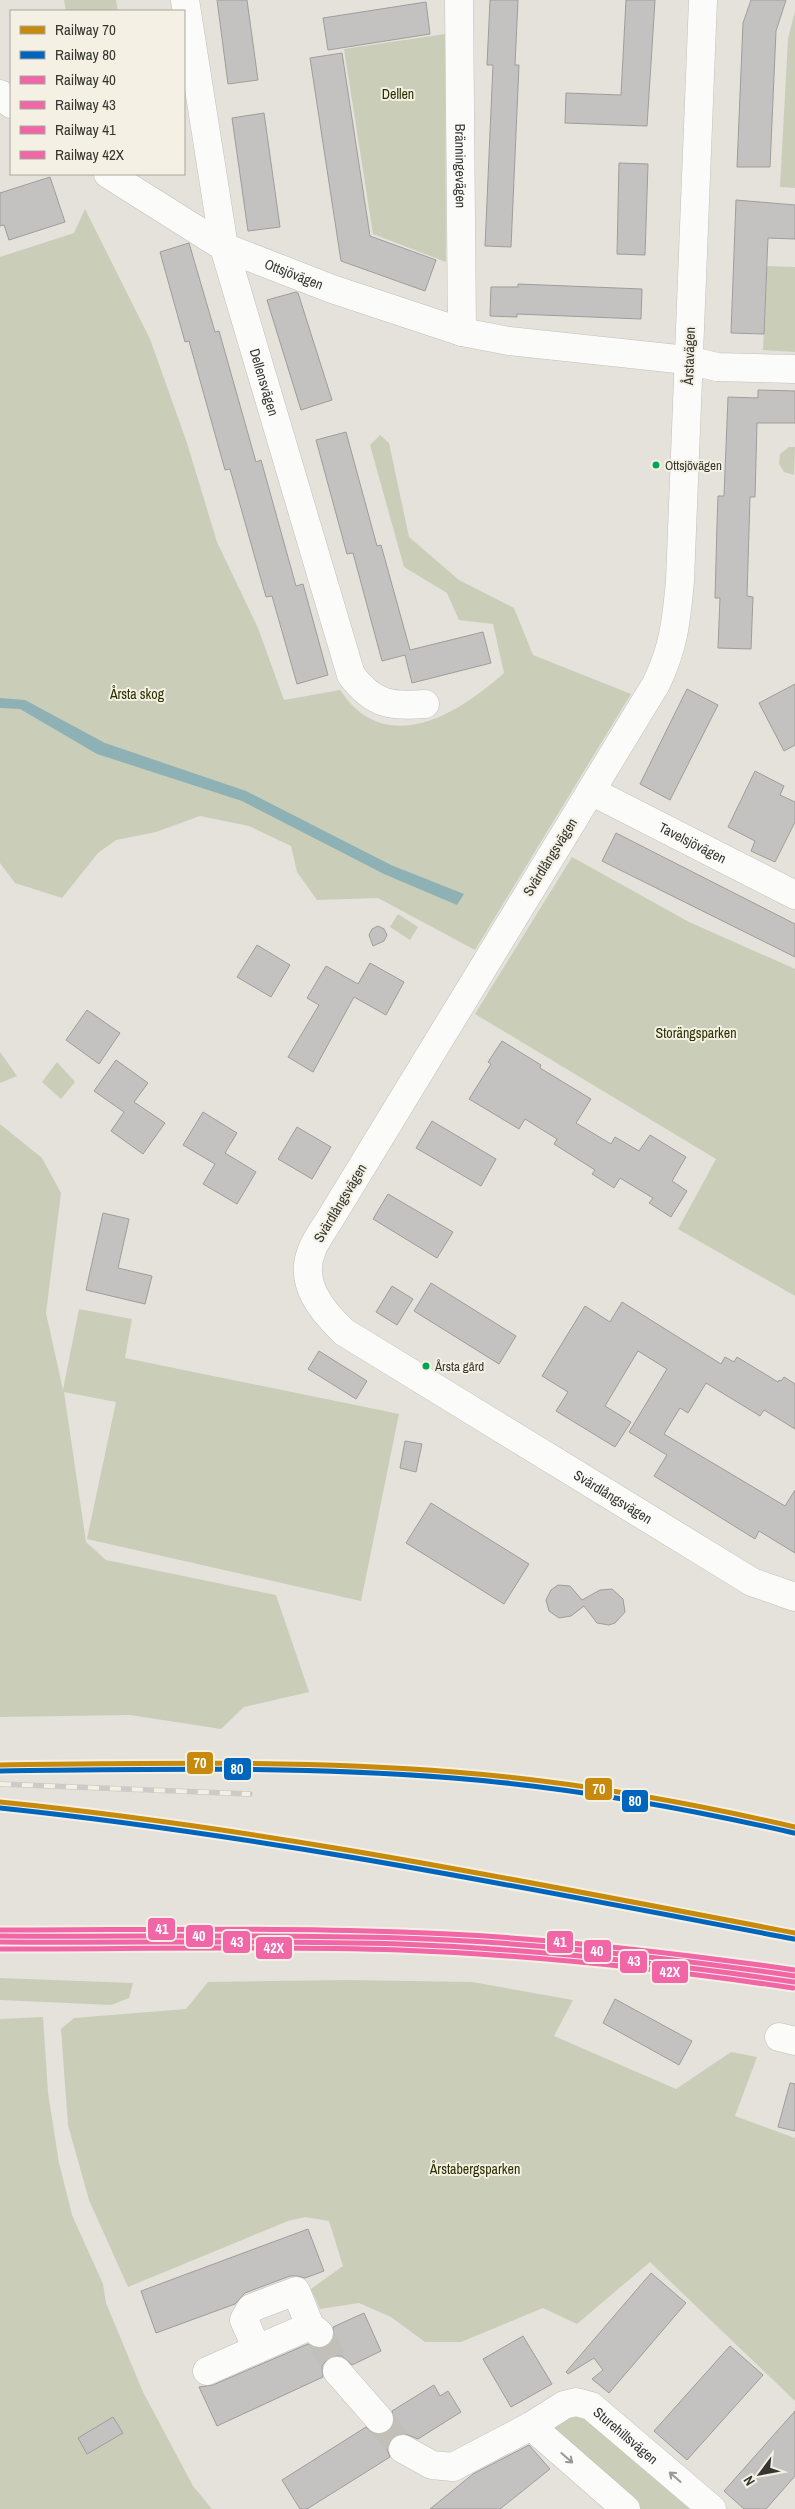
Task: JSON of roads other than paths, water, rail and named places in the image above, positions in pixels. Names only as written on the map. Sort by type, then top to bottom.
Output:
[{"type":"street","name":"Dellensvägen","points":[[185,0],[224,247],[351,675],[360,688],[386,704],[403,706],[425,704]]},
{"type":"street","name":"Bränningevägen","points":[[458,0],[462,332]]},
{"type":"street","name":"Årstavägen","points":[[643,705],[668,660],[675,633],[680,581],[687,360],[703,0]]},
{"type":"street","points":[[0,94],[10,103]]},
{"type":"street","name":"Ottsjövägen","points":[[110,175],[224,247],[332,289],[462,332],[509,341],[687,360],[717,367],[795,369]]},
{"type":"street","name":"Svärdlångsvägen","points":[[643,705],[312,1250],[308,1269],[313,1295],[327,1315],[344,1332],[752,1582],[795,1597]]},
{"type":"street","name":"Tavelsjövägen","points":[[591,791],[795,895]]},
{"type":"street","points":[[208,2370],[257,2349],[314,2330],[296,2291],[251,2308],[244,2320],[257,2349]]},
{"type":"street","points":[[337,2371],[379,2419]]},
{"type":"street","name":"Sturehillsvägen","points":[[403,2449],[432,2465],[453,2467],[530,2426],[564,2405],[576,2402],[591,2406],[712,2509]]},
{"type":"street","points":[[530,2426],[626,2509]]},
{"type":"water","points":[[0,698],[25,700],[105,743],[246,791],[391,865],[464,894],[457,905],[384,874],[242,801],[97,754],[20,709],[0,708]]},
{"type":"tunnel","points":[[319,2333],[337,2371]]},
{"type":"tunnel","points":[[379,2419],[403,2449]]},
{"type":"railway","points":[[0,1784],[250,1794]]},
{"type":"rail line","name":"70","points":[[0,1765],[284,1764],[454,1772],[626,1793],[795,1827]]},
{"type":"rail line","name":"80","points":[[0,1771],[284,1770],[453,1778],[539,1787],[624,1799],[794,1833]]},
{"type":"rail line","name":"70","points":[[0,1802],[100,1813],[300,1842],[795,1933]]},
{"type":"rail line","name":"80","points":[[0,1808],[200,1833],[398,1865],[794,1939]]},
{"type":"rail line","name":"41","points":[[0,1930],[351,1930],[450,1934],[598,1945],[795,1970]]},
{"type":"rail line","name":"40","points":[[0,1936],[301,1936],[450,1940],[598,1951],[795,1976]]},
{"type":"rail line","name":"43","points":[[0,1942],[300,1942],[449,1946],[597,1958],[794,1982]]},
{"type":"rail line","name":"42X","points":[[0,1949],[300,1948],[449,1952],[597,1964],[793,1988]]},
{"type":"place","name":"Ottsjövägen","points":[[656,465]]},
{"type":"place","name":"Årsta gård","points":[[426,1366]]},
{"type":"park label","name":"Dellen","points":[[398,94]]},
{"type":"park label","name":"Årsta skog","points":[[137,694]]},
{"type":"park label","name":"Storängsparken","points":[[696,1033]]},
{"type":"park label","name":"Årstabergsparken","points":[[475,2169]]}]
